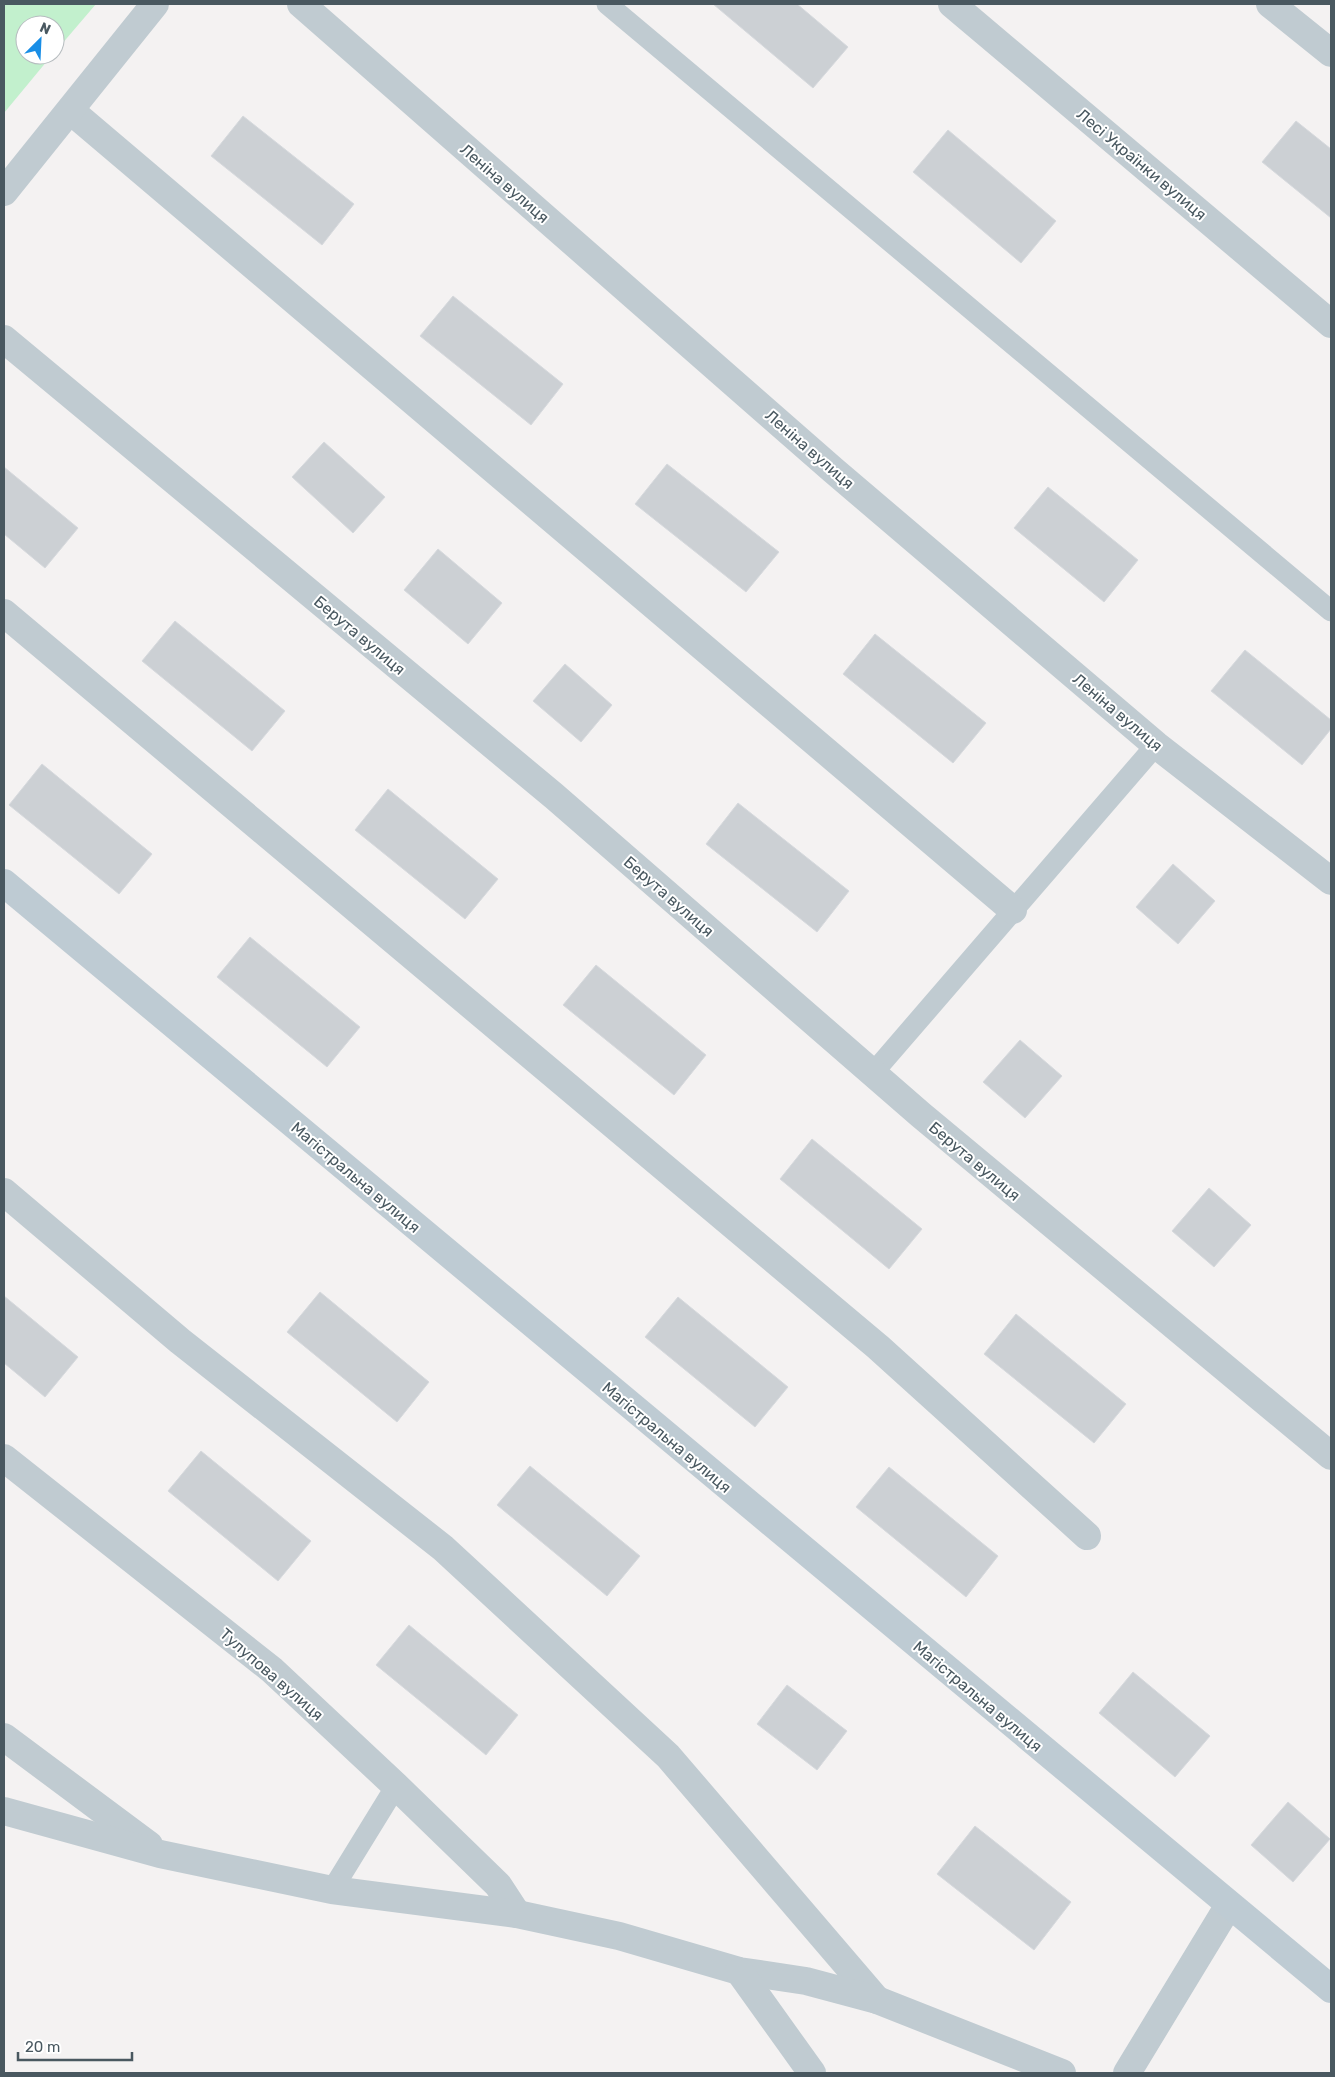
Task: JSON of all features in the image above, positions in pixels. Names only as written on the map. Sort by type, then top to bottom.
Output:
[{"type":"main road","name":"Магістральна вулиця","points":[[4,883],[1331,1989]]},
{"type":"street","points":[[4,192],[155,4]]},
{"type":"street","name":"Леніна вулиця","points":[[301,4],[833,470],[1156,745],[1331,881]]},
{"type":"street","name":"Лесі Українки вулиця","points":[[952,4],[1331,324]]},
{"type":"street","points":[[1270,4],[1331,53]]},
{"type":"street","points":[[71,110],[1013,910]]},
{"type":"street","name":"Берута вулиця","points":[[4,339],[554,796],[920,1115],[1331,1456]]},
{"type":"street","points":[[4,614],[878,1347],[1087,1536]]},
{"type":"street","points":[[4,1192],[180,1341],[443,1548],[660,1749],[877,2000]]},
{"type":"street","name":"Тулупова вулиця","points":[[4,1458],[272,1670],[498,1885],[517,1914]]},
{"type":"street","points":[[4,1737],[160,1854]]},
{"type":"street","points":[[4,1811],[160,1854],[332,1890],[517,1914],[619,1936],[739,1971],[806,1981],[877,2000],[1062,2073]]},
{"type":"street","points":[[1127,2073],[1229,1905]]},
{"type":"street","points":[[739,1971],[812,2073]]},
{"type":"lane","points":[[607,4],[1331,611]]},
{"type":"lane","points":[[873,1073],[1156,745]]},
{"type":"lane","points":[[332,1890],[396,1786]]},
{"type":"green space","points":[[4,4],[96,4],[65,40],[65,15],[15,15],[15,65],[44,65],[4,113]]},
{"type":"building","points":[[713,4],[797,4],[848,47],[813,88]]},
{"type":"building","points":[[243,116],[354,204],[322,245],[211,156]]},
{"type":"building","points":[[1296,121],[1331,149],[1331,218],[1262,162]]},
{"type":"building","points":[[948,130],[1056,221],[1021,263],[913,172]]},
{"type":"building","points":[[453,296],[563,384],[531,425],[420,336]]},
{"type":"building","points":[[324,442],[385,497],[353,533],[292,477]]},
{"type":"building","points":[[667,464],[779,552],[746,592],[635,504]]},
{"type":"building","points":[[4,467],[78,528],[45,568],[4,534]]},
{"type":"building","points":[[1048,487],[1138,560],[1104,602],[1014,528]]},
{"type":"building","points":[[438,549],[502,603],[468,644],[404,590]]},
{"type":"building","points":[[175,621],[285,711],[252,751],[142,661]]},
{"type":"building","points":[[875,634],[986,723],[953,763],[843,674]]},
{"type":"building","points":[[1245,650],[1331,720],[1331,729],[1302,765],[1211,691]]},
{"type":"building","points":[[565,664],[612,705],[581,742],[533,701]]},
{"type":"building","points":[[42,764],[152,854],[119,894],[9,805]]},
{"type":"building","points":[[388,789],[498,879],[465,919],[355,830]]},
{"type":"building","points":[[738,803],[849,891],[817,932],[706,844]]},
{"type":"building","points":[[1173,864],[1215,901],[1178,944],[1136,907]]},
{"type":"building","points":[[250,937],[360,1027],[327,1067],[217,977]]},
{"type":"building","points":[[596,965],[706,1055],[674,1095],[563,1005]]},
{"type":"building","points":[[1020,1040],[1062,1076],[1025,1118],[983,1082]]},
{"type":"building","points":[[812,1139],[922,1229],[889,1269],[780,1179]]},
{"type":"building","points":[[1209,1188],[1251,1225],[1214,1267],[1172,1231]]},
{"type":"building","points":[[320,1292],[429,1382],[397,1422],[287,1332]]},
{"type":"building","points":[[4,1296],[78,1357],[45,1397],[4,1363]]},
{"type":"building","points":[[678,1297],[788,1387],[755,1427],[645,1337]]},
{"type":"building","points":[[1016,1314],[1126,1404],[1094,1443],[984,1354]]},
{"type":"building","points":[[201,1451],[311,1541],[278,1581],[168,1491]]},
{"type":"building","points":[[530,1466],[640,1556],[607,1596],[497,1505]]},
{"type":"building","points":[[889,1467],[998,1556],[966,1597],[856,1507]]},
{"type":"building","points":[[409,1625],[518,1715],[486,1755],[376,1665]]},
{"type":"building","points":[[1133,1672],[1210,1736],[1175,1777],[1099,1713]]},
{"type":"building","points":[[787,1685],[847,1731],[817,1770],[757,1724]]},
{"type":"building","points":[[1288,1802],[1330,1839],[1293,1882],[1251,1845]]},
{"type":"building","points":[[975,1826],[1071,1902],[1034,1950],[937,1874]]}]
